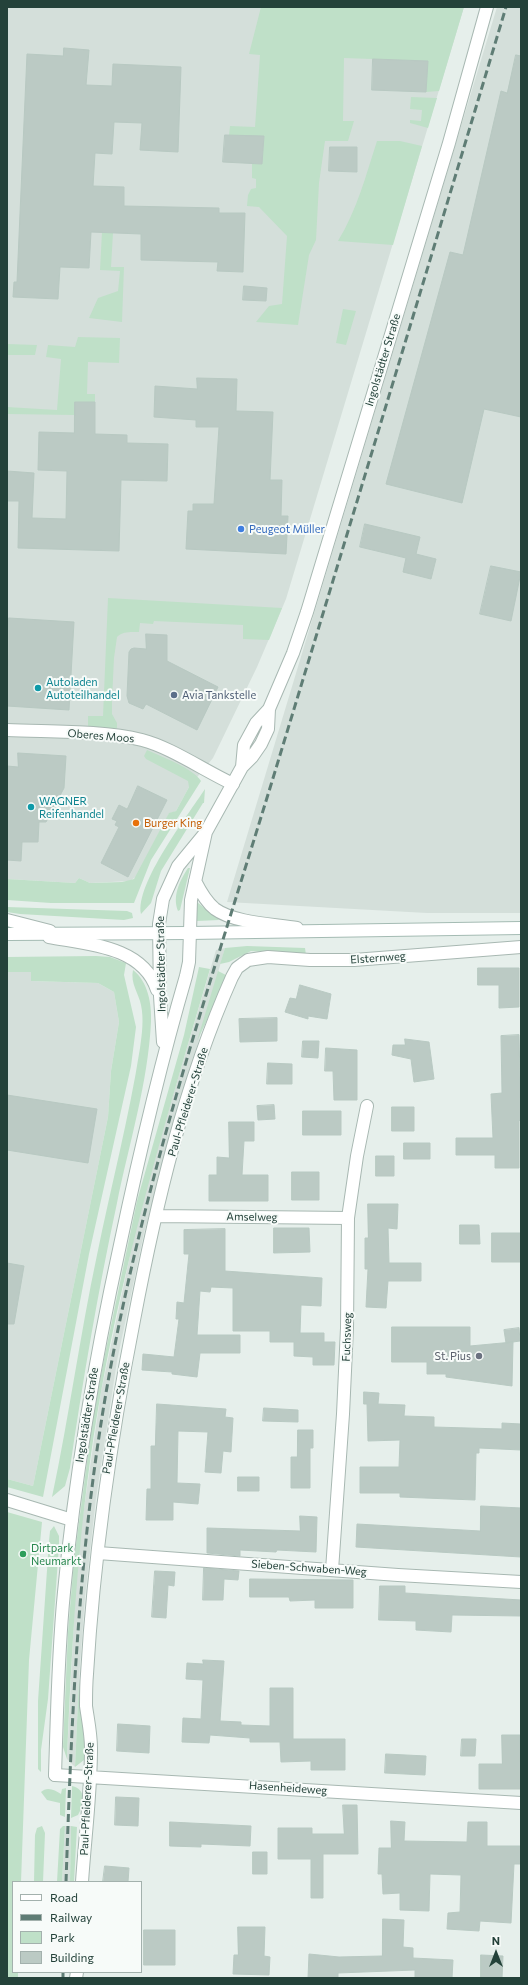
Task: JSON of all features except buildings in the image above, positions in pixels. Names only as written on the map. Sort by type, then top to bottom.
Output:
[{"type":"street","name":"Ingolstädter Straße","points":[[161,1062],[163,1028],[160,996],[160,911],[171,879],[185,856],[206,832],[242,767],[242,753],[246,742],[256,723],[269,709],[288,665],[307,612],[449,143],[488,7]]},
{"type":"street","name":"Oberes Moos","points":[[7,730],[107,735],[143,740],[169,751],[233,784]]},
{"type":"street","name":"Ingolstädter Straße","points":[[55,1775],[61,1629],[72,1520],[80,1460],[109,1294],[161,1062],[186,976],[191,900],[206,832]]},
{"type":"street","points":[[195,881],[208,902],[215,909],[231,917],[309,930]]},
{"type":"street","points":[[7,920],[67,934]]},
{"type":"street","points":[[7,934],[189,934],[309,930],[521,928]]},
{"type":"street","points":[[38,934],[113,950],[130,957],[149,972],[160,996]]},
{"type":"street","name":"Elsternweg","points":[[237,968],[248,960],[268,958],[354,960],[521,947]]},
{"type":"street","name":"Paul-Pfleiderer-Straße","points":[[82,1881],[91,1777],[91,1740],[86,1705],[87,1677],[98,1553],[114,1425],[138,1298],[174,1144],[204,1047],[217,1011],[237,968]]},
{"type":"street","name":"Fuchsweg","points":[[332,1570],[344,1414],[347,1328],[348,1218],[357,1156],[367,1106]]},
{"type":"street","name":"Amselweg","points":[[156,1216],[348,1218]]},
{"type":"street","points":[[7,1500],[72,1520]]},
{"type":"street","name":"Sieben-Schwaben-Weg","points":[[98,1553],[521,1582]]},
{"type":"street","name":"Hasenheideweg","points":[[55,1775],[521,1803]]},
{"type":"shaded area","points":[[7,7],[464,7],[286,599],[257,667],[213,758],[189,787],[176,811],[169,814],[137,876],[130,881],[90,883],[79,878],[75,883],[7,879]]},
{"type":"shaded area","points":[[497,7],[521,7],[521,913],[427,913],[227,902]]},
{"type":"shaded area","points":[[225,948],[144,1233],[117,1361],[96,1498],[85,1597],[75,1767],[67,1759],[75,1597],[81,1529],[101,1392],[135,1232],[150,1173],[216,950]]},
{"type":"shaded area","points":[[7,972],[31,972],[31,981],[98,983],[114,992],[119,1022],[111,1071],[108,1117],[33,1486],[7,1479]]},
{"type":"shaded area","points":[[65,1826],[71,1826],[70,1881],[62,1881]]},
{"type":"green space","points":[[261,7],[464,7],[439,91],[426,92],[427,61],[344,58],[343,121],[354,121],[348,141],[325,141],[319,183],[316,240],[309,255],[298,325],[256,322],[269,306],[282,304],[287,236],[259,207],[247,206],[248,195],[251,189],[256,188],[256,179],[252,178],[252,164],[262,164],[264,137],[229,135],[230,126],[255,127],[260,55],[249,54]]},
{"type":"green space","points":[[411,97],[437,98],[428,128],[410,123],[410,120],[421,121],[422,110],[410,109]]},
{"type":"green space","points":[[377,141],[400,141],[422,146],[393,245],[338,241],[356,205]]},
{"type":"green space","points":[[102,232],[113,233],[111,267],[124,267],[122,322],[89,318],[98,298],[118,291],[120,271],[100,270]]},
{"type":"green space","points":[[343,309],[356,311],[346,345],[336,343]]},
{"type":"green space","points":[[78,337],[120,338],[119,363],[88,362],[87,394],[95,394],[95,402],[75,402],[74,415],[7,414],[7,407],[57,410],[61,359],[46,357],[48,345],[75,347]]},
{"type":"green space","points":[[7,344],[37,345],[35,355],[7,355]]},
{"type":"green space","points":[[108,598],[282,608],[269,640],[243,639],[243,625],[154,621],[153,624],[140,623],[139,632],[127,632],[119,635],[117,637],[114,658],[112,700],[112,714],[117,723],[117,728],[113,730],[88,728],[88,716],[103,716]]},
{"type":"green space","points":[[147,750],[184,767],[197,776],[201,781],[151,860],[134,903],[51,903],[7,900],[7,879],[75,883],[79,878],[90,883],[122,882],[134,879],[169,813],[176,811],[189,787],[188,781],[146,759],[144,756]]},
{"type":"green space","points":[[205,789],[204,803],[161,871],[151,903],[141,914],[141,901],[146,885],[154,868],[164,850]]},
{"type":"green space","points":[[188,868],[190,868],[180,910],[178,911],[176,905],[176,894],[182,878]]},
{"type":"green space","points":[[197,902],[219,920],[197,921]]},
{"type":"green space","points":[[7,907],[127,911],[132,913],[133,918],[124,920],[20,914],[7,912]]},
{"type":"green space","points":[[247,946],[305,948],[306,955],[251,951],[229,962],[220,964],[225,948]]},
{"type":"green space","points":[[7,957],[110,957],[126,963],[124,975],[136,1027],[131,1066],[89,1254],[43,1497],[7,1487],[7,1479],[33,1486],[108,1117],[111,1071],[119,1022],[114,992],[98,983],[31,981],[31,972],[7,972]]},
{"type":"green space","points":[[199,967],[210,969],[164,1126],[136,1232],[111,1338],[93,1438],[82,1529],[74,1621],[67,1759],[63,1747],[68,1632],[74,1560],[92,1424],[137,1201],[184,1035]]},
{"type":"green space","points":[[133,970],[146,987],[151,1008],[146,1068],[103,1269],[70,1468],[65,1486],[52,1497],[91,1285],[136,1074],[140,1048],[142,1010],[132,975]]},
{"type":"green space","points":[[218,971],[228,976],[197,1041]]},
{"type":"green space","points":[[7,1512],[42,1522],[29,1660],[21,1881],[12,1881],[12,1973],[18,1973],[18,1978],[7,1978]]},
{"type":"green space","points":[[54,1526],[59,1536],[59,1545],[48,1699],[41,1750],[41,1772],[38,1769],[38,1701],[49,1541],[50,1531]]},
{"type":"green space","points":[[79,1679],[85,1752],[84,1760],[75,1767]]},
{"type":"green space","points":[[72,1786],[80,1790],[83,1802],[78,1815],[71,1818]]},
{"type":"green space","points":[[66,1788],[65,1817],[60,1815],[60,1803],[47,1800],[41,1792],[48,1789],[54,1790],[61,1794],[62,1789]]},
{"type":"green space","points":[[42,1826],[45,1833],[43,1881],[34,1881],[35,1835],[37,1828]]},
{"type":"green space","points":[[65,1826],[62,1881],[57,1881],[60,1829]]},
{"type":"green space","points":[[71,1826],[77,1827],[74,1881],[70,1881]]},
{"type":"railway","points":[[66,1881],[74,1685],[85,1555],[101,1425],[112,1360],[127,1287],[163,1143],[204,1001],[270,788],[506,7]]},
{"type":"railway","points":[[63,1973],[63,1978]]},
{"type":"place","name":"Peugeot Müller","points":[[241,529]]},
{"type":"place","name":"Autoladen Autoteilhandel","points":[[38,688]]},
{"type":"place","name":"Avia Tankstelle","points":[[174,695]]},
{"type":"place","name":"WAGNER Reifenhandel","points":[[31,807]]},
{"type":"place","name":"Burger King","points":[[136,823]]},
{"type":"place","name":"St. Pius","points":[[479,1356]]},
{"type":"place","name":"Dirtpark Neumarkt","points":[[23,1554]]}]
